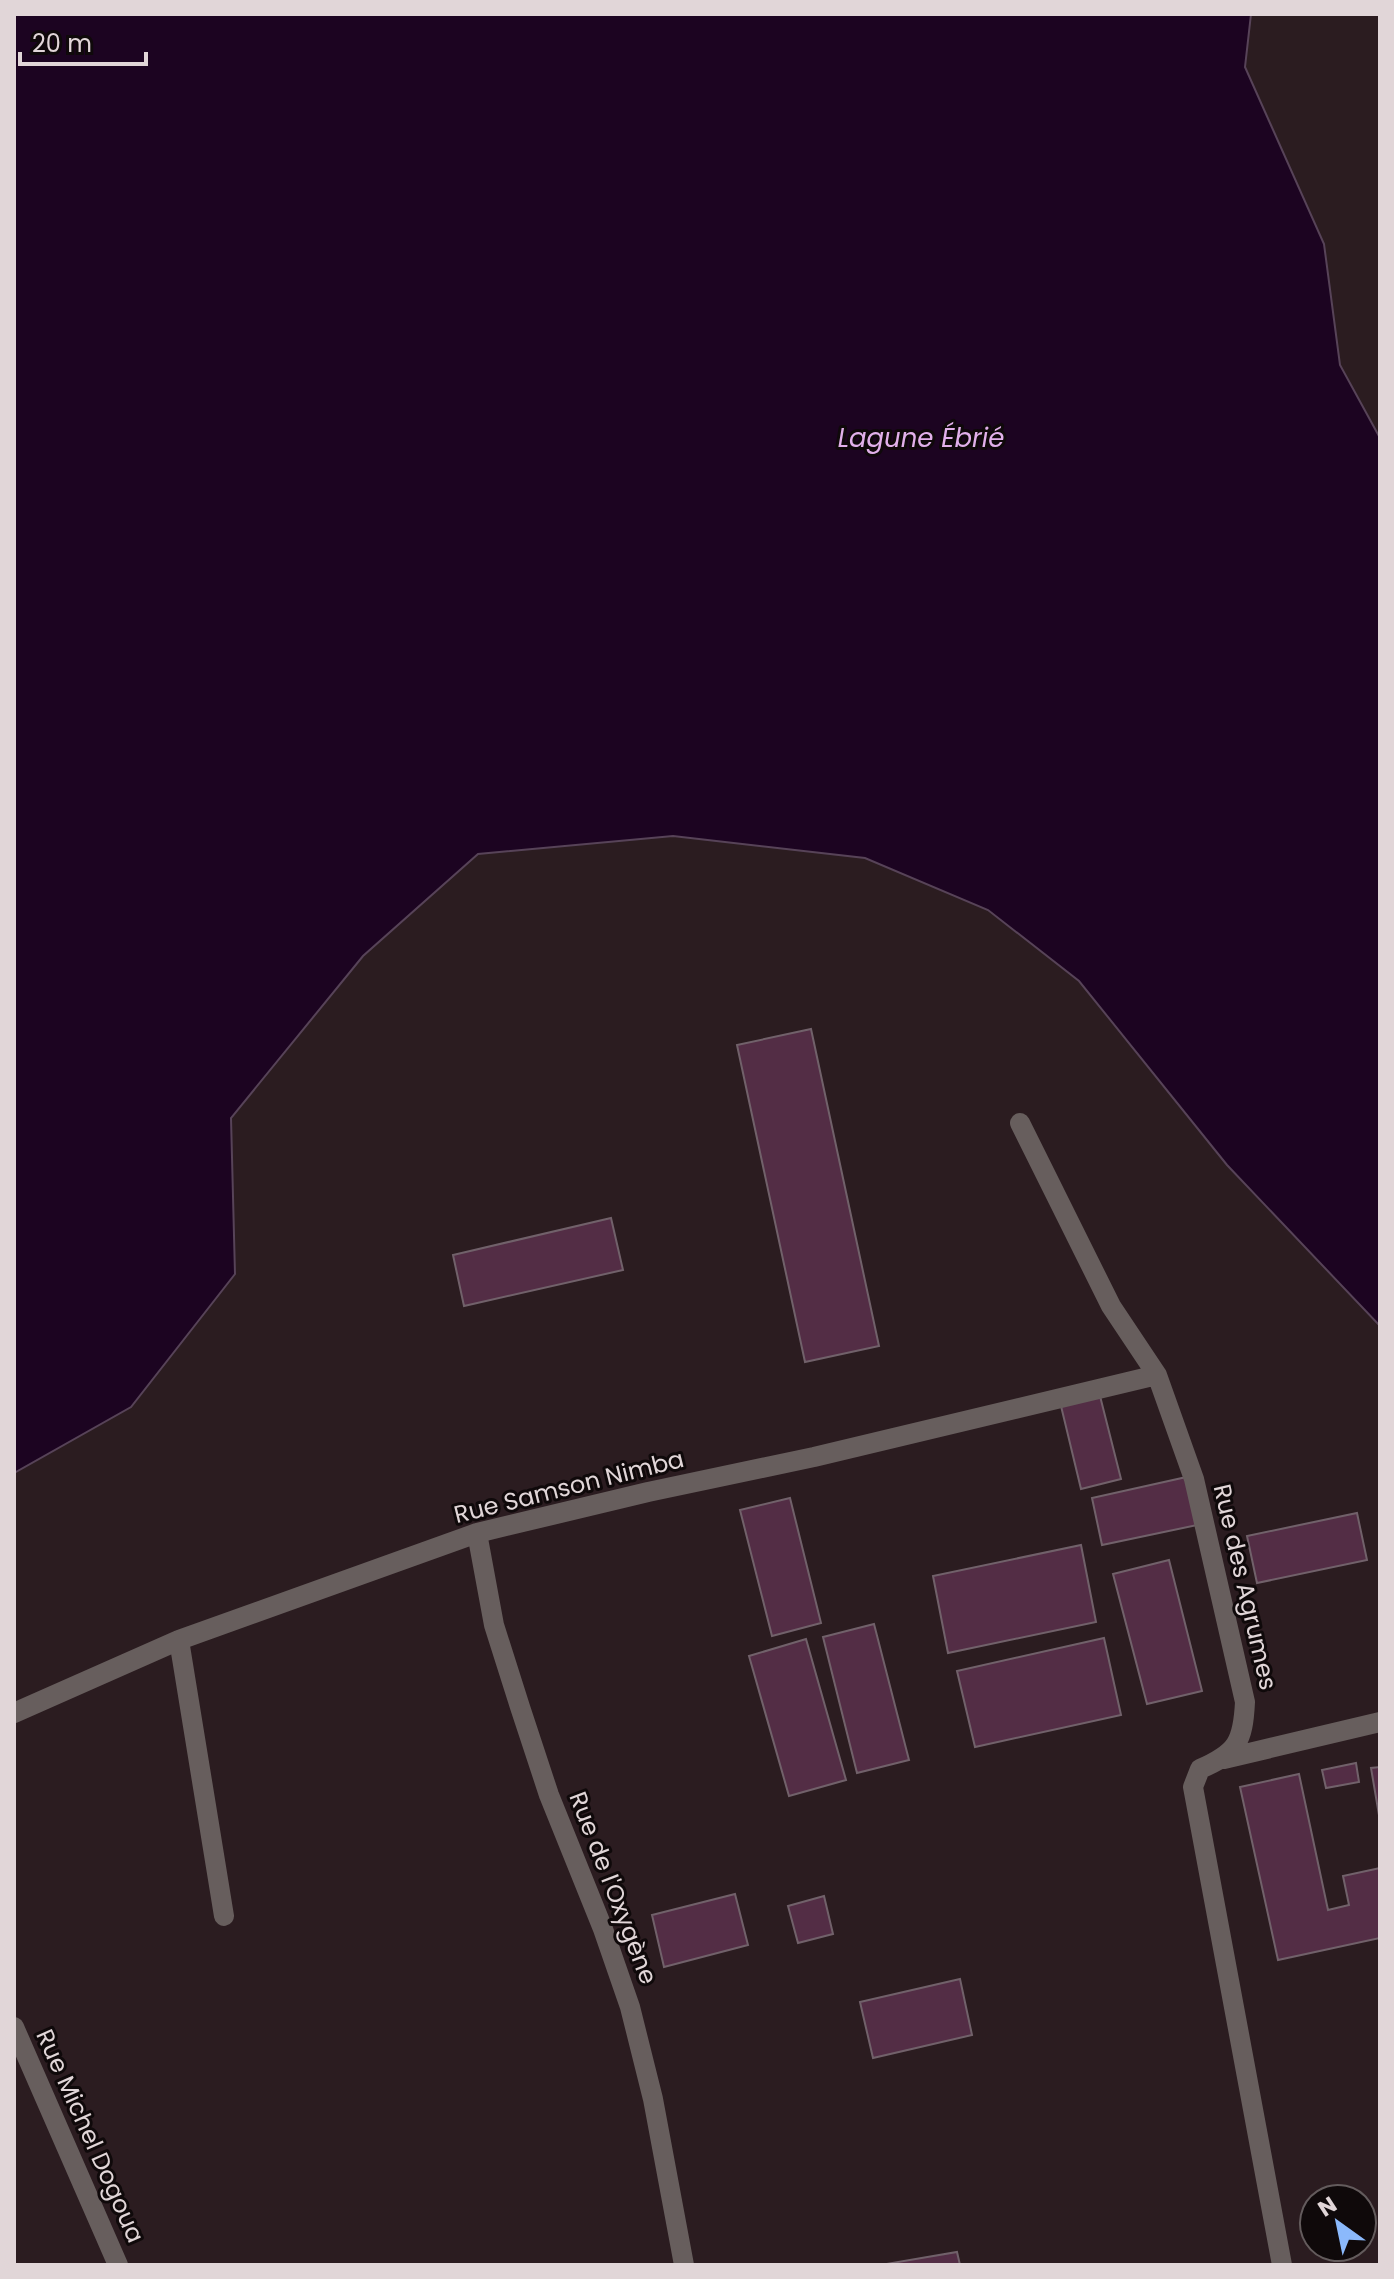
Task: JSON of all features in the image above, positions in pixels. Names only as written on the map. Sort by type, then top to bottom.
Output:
[{"type":"street","name":"Rue des Agrumes","points":[[1020,1123],[1111,1306],[1157,1375],[1194,1479],[1245,1702],[1241,1736],[1224,1759],[1200,1769],[1193,1787],[1282,2265]]},
{"type":"street","name":"Rue Samson Nimba","points":[[14,1713],[179,1640],[477,1533],[1157,1375]]},
{"type":"street","name":"Rue de l'Oxygène","points":[[477,1533],[494,1625],[520,1707],[549,1795],[603,1929],[630,2007],[653,2099],[684,2265]]},
{"type":"street","points":[[179,1640],[224,1916]]},
{"type":"street","points":[[1224,1759],[1380,1722]]},
{"type":"street","name":"Rue Michel Dogoua","points":[[14,2027],[118,2265]]},
{"type":"water","name":"Lagune Ébrié","points":[[14,14],[1251,14],[1245,67],[1324,244],[1340,365],[1380,438],[1380,1326],[1227,1165],[1079,981],[988,910],[865,858],[673,836],[478,854],[363,956],[231,1118],[235,1274],[131,1407],[14,1473]]},
{"type":"building","points":[[811,1029],[879,1346],[805,1362],[737,1045]]},
{"type":"building","points":[[611,1218],[623,1270],[464,1306],[453,1255]]},
{"type":"building","points":[[1100,1396],[1121,1479],[1081,1489],[1061,1406]]},
{"type":"building","points":[[1191,1476],[1202,1524],[1102,1545],[1092,1498]]},
{"type":"building","points":[[790,1498],[821,1623],[772,1636],[740,1510]]},
{"type":"building","points":[[1357,1513],[1367,1560],[1257,1583],[1247,1536]]},
{"type":"building","points":[[1081,1545],[1096,1622],[948,1653],[933,1576]]},
{"type":"building","points":[[1169,1560],[1202,1691],[1147,1704],[1113,1574]]},
{"type":"building","points":[[874,1624],[909,1760],[857,1773],[823,1637]]},
{"type":"building","points":[[1104,1638],[1121,1715],[975,1747],[957,1671]]},
{"type":"building","points":[[806,1639],[846,1780],[789,1796],[749,1656]]},
{"type":"building","points":[[1356,1763],[1359,1782],[1326,1788],[1322,1770]]},
{"type":"building","points":[[1380,1767],[1380,1821],[1371,1768]]},
{"type":"building","points":[[1299,1774],[1328,1910],[1349,1905],[1343,1876],[1380,1868],[1380,1938],[1278,1960],[1240,1787]]},
{"type":"building","points":[[735,1894],[748,1945],[664,1967],[652,1915]]},
{"type":"building","points":[[824,1896],[833,1934],[798,1943],[788,1906]]},
{"type":"building","points":[[960,1979],[972,2035],[873,2058],[860,2002]]},
{"type":"building","points":[[957,2252],[960,2265],[886,2265],[886,2264]]}]
